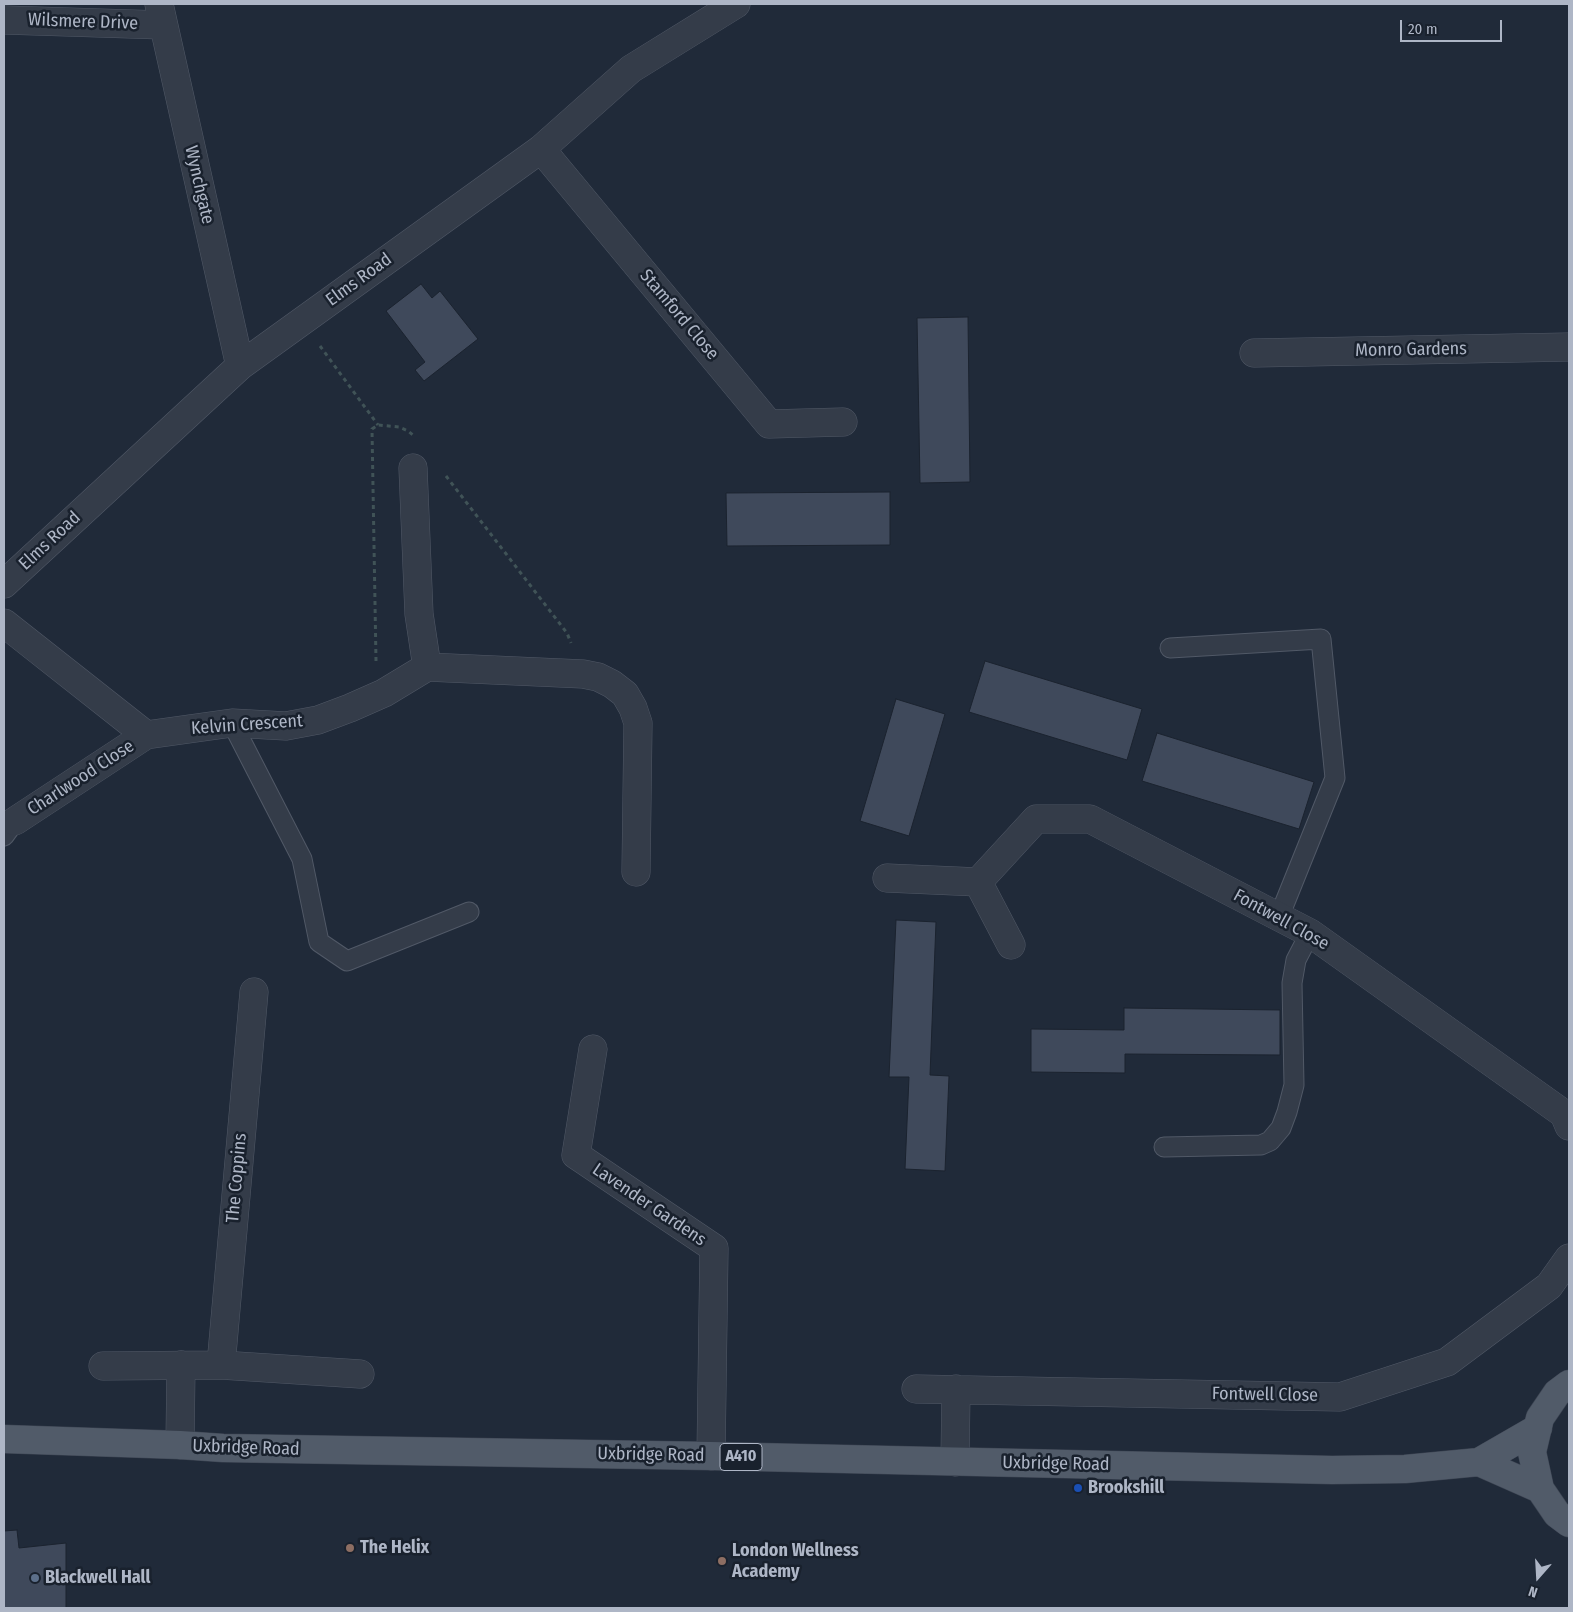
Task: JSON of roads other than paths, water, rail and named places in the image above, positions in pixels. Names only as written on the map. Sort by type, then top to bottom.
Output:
[{"type":"main road","points":[[1569,1384],[1557,1393],[1540,1418],[1532,1452],[1540,1489],[1557,1514],[1569,1523]]},
{"type":"main road","name":"Uxbridge Road","points":[[4,1439],[232,1448],[711,1456],[1332,1470],[1405,1469],[1478,1462],[1538,1428]]},
{"type":"main road","name":"Uxbridge Road","points":[[1478,1462],[1540,1489]]},
{"type":"street","name":"Elms Road","points":[[4,584],[240,366],[541,149],[631,69],[736,4]]},
{"type":"street","name":"Wilsmere Drive","points":[[4,20],[161,14]]},
{"type":"street","name":"Wynchgate","points":[[161,14],[240,366]]},
{"type":"street","name":"Stamford Close","points":[[541,149],[769,424],[843,422]]},
{"type":"street","name":"Monro Gardens","points":[[1254,353],[1569,347]]},
{"type":"street","points":[[413,468],[419,614],[427,667],[582,674],[598,677],[612,684],[624,694],[633,708],[638,723],[636,872]]},
{"type":"street","points":[[4,623],[146,735]]},
{"type":"street","name":"Kelvin Crescent","points":[[146,735],[232,723],[286,726],[318,720],[384,693],[427,667]]},
{"type":"street","name":"Charlwood Close","points":[[9,829],[146,735]]},
{"type":"street","name":"Fontwell Close","points":[[978,882],[1036,819],[1090,819],[1310,934],[1564,1114],[1569,1126]]},
{"type":"street","points":[[887,878],[978,882],[1011,945]]},
{"type":"street","name":"The Coppins","points":[[221,1365],[254,992]]},
{"type":"street","name":"Lavender Gardens","points":[[593,1049],[576,1155],[714,1248],[711,1456]]},
{"type":"street","name":"Fontwell Close","points":[[916,1389],[1340,1397],[1447,1362],[1549,1286],[1569,1258]]},
{"type":"street","points":[[180,1445],[181,1365]]},
{"type":"street","points":[[103,1366],[221,1365],[360,1374]]},
{"type":"street","points":[[955,1462],[956,1389]]},
{"type":"lane","points":[[1170,648],[1321,639],[1335,778],[1279,918]]},
{"type":"lane","points":[[232,723],[302,859],[319,942],[347,961],[469,912]]},
{"type":"lane","points":[[1164,1147],[1261,1145],[1270,1141],[1281,1128],[1288,1112],[1294,1085],[1292,983],[1296,960],[1310,934]]},
{"type":"place","name":"Brookshill","points":[[1078,1488]]},
{"type":"place","name":"The Helix","points":[[350,1548]]},
{"type":"place","name":"London Wellness Academy","points":[[722,1561]]},
{"type":"place","name":"Blackwell Hall","points":[[35,1578]]}]
